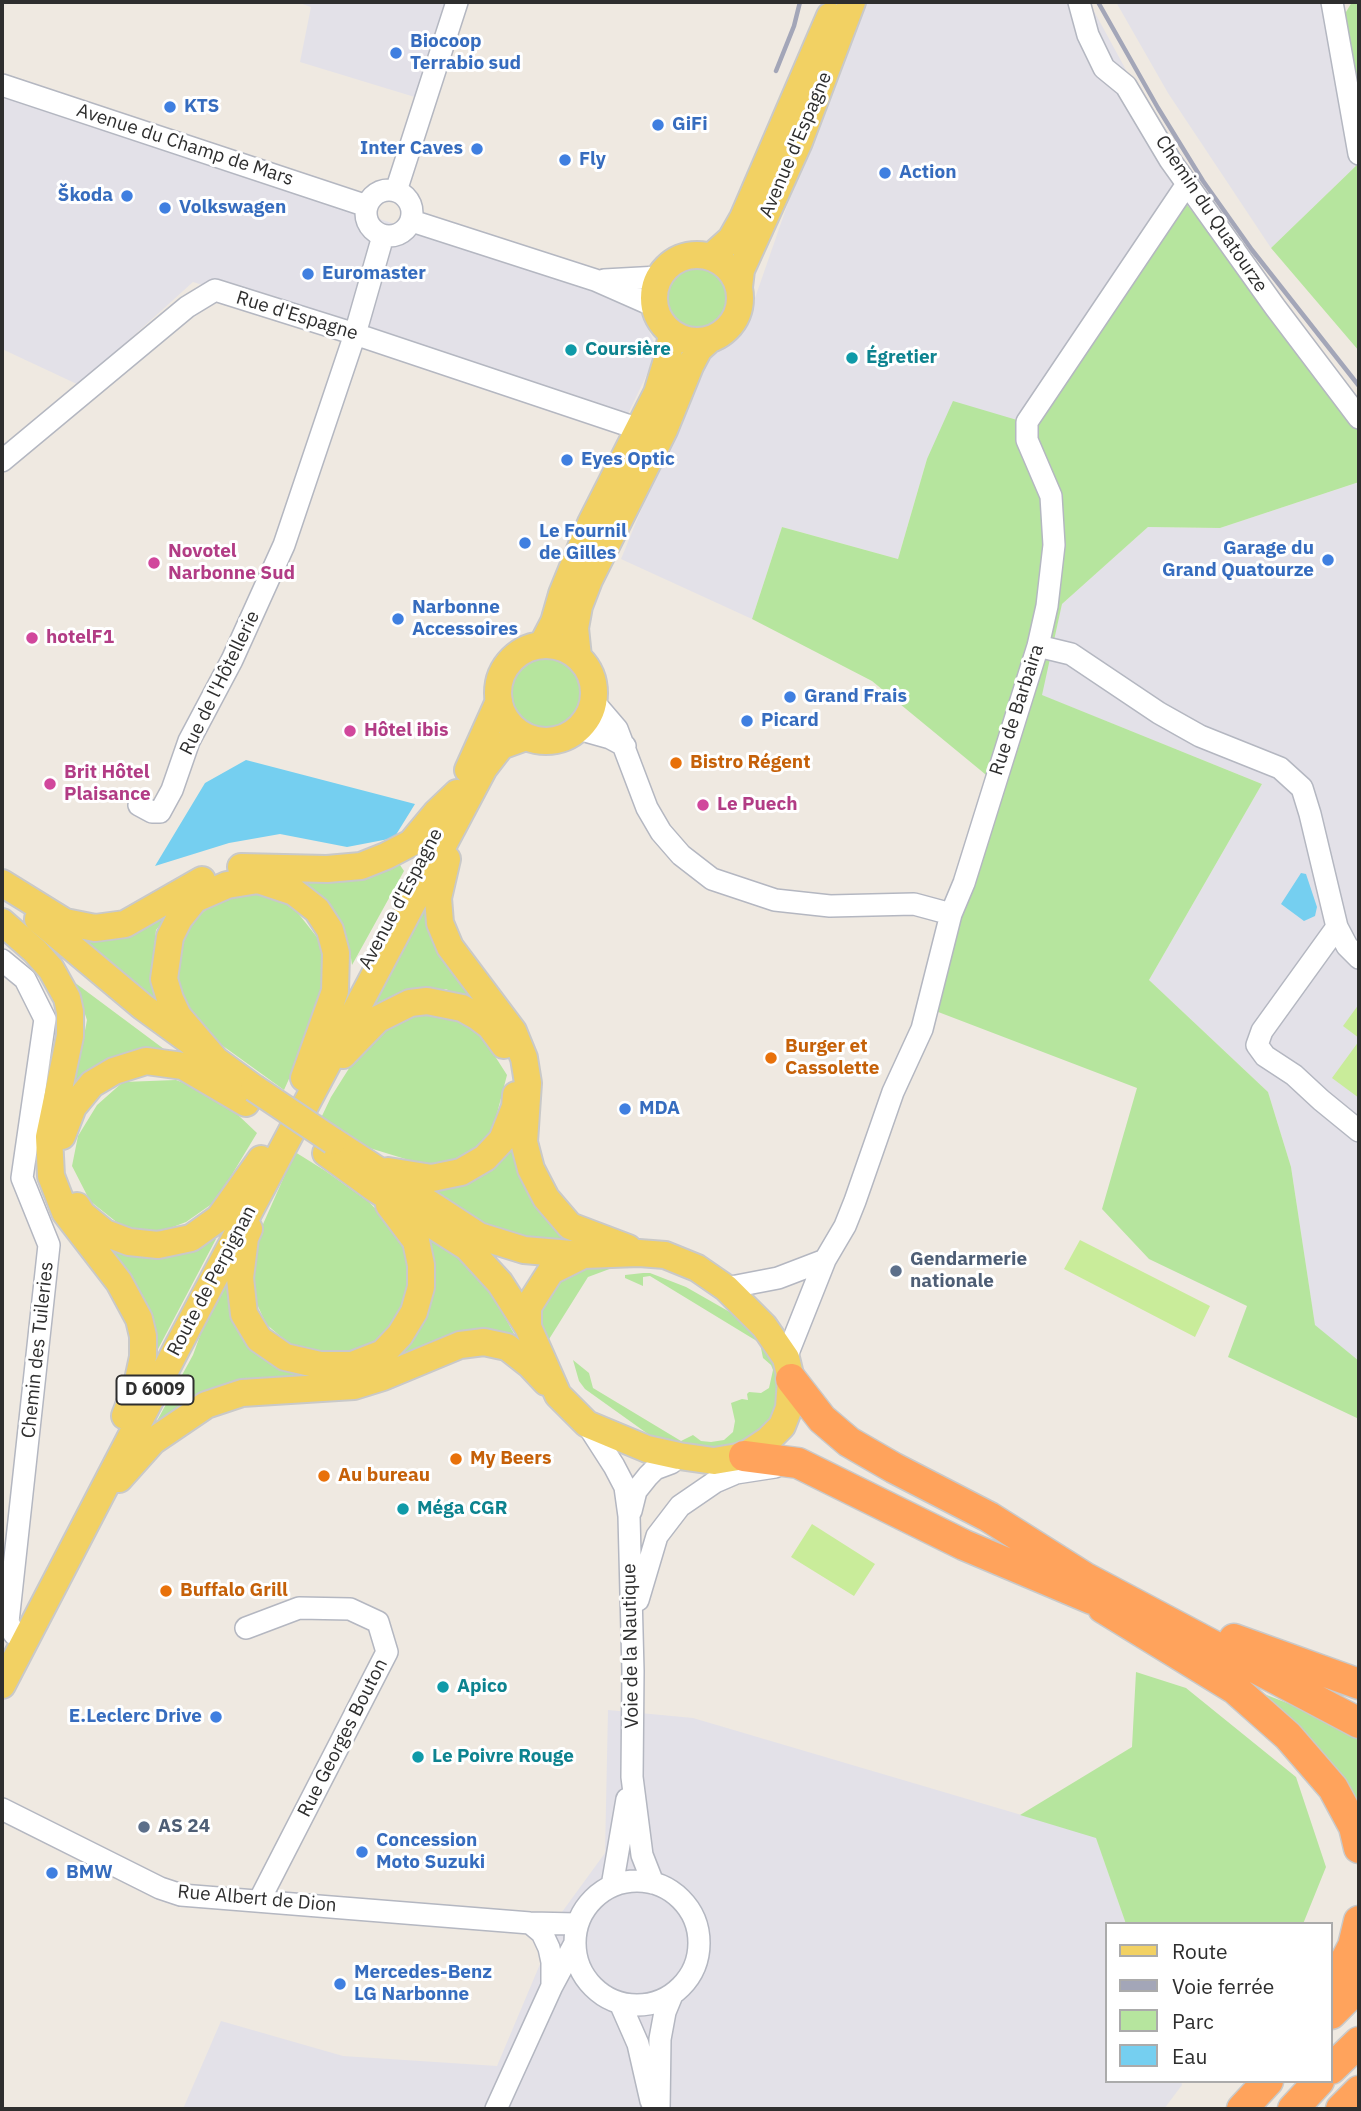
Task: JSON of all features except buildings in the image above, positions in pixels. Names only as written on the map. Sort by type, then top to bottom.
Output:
[{"type":"highway","points":[[789,1369],[822,1419],[849,1442],[989,1517],[1081,1585],[1235,1689],[1288,1737],[1333,1788],[1354,1827],[1359,1848]]},
{"type":"highway","points":[[744,1456],[798,1463],[964,1545],[1359,1684]]},
{"type":"highway","points":[[1081,1585],[1244,1662],[1359,1723]]},
{"type":"highway","points":[[1333,1980],[1353,1945],[1359,1922]]},
{"type":"highway","points":[[1333,2012],[1359,1986]]},
{"type":"highway","points":[[1333,2067],[1359,2042]]},
{"type":"highway","points":[[1241,2109],[1256,2083]]},
{"type":"highway","points":[[1241,2109],[1266,2083]]},
{"type":"highway","points":[[1293,2109],[1317,2083]]},
{"type":"highway","points":[[1341,2109],[1359,2091]]},
{"type":"main road","name":"Avenue d'Espagne","points":[[711,257],[731,239],[743,218],[837,2]]},
{"type":"main road","name":"Avenue d'Espagne","points":[[739,287],[741,270],[799,142],[852,2]]},
{"type":"main road","points":[[578,657],[575,628],[579,606],[589,580],[664,430],[699,349],[723,333],[738,313],[739,287],[726,266],[711,257],[694,255],[675,261],[659,277],[654,291],[654,306],[660,321],[672,334],[691,341],[709,340]]},
{"type":"main road","points":[[542,645],[554,622],[562,594],[591,523],[657,393],[672,334]]},
{"type":"main road","points":[[542,645],[558,647],[578,657],[590,673],[594,685],[593,701],[586,720],[578,729],[549,741],[526,737],[514,729],[505,717],[499,701],[499,682],[513,658],[530,648],[542,645]]},
{"type":"main road","name":"Avenue d'Espagne","points":[[303,1098],[457,793],[499,701]]},
{"type":"main road","name":"Avenue d'Espagne","points":[[303,1098],[484,768],[500,746],[526,737]]},
{"type":"main road","points":[[484,768],[443,868],[438,898],[440,922],[450,947],[513,1031],[524,1058],[528,1083],[524,1142],[531,1169],[546,1198],[570,1226],[639,1252]]},
{"type":"main road","points":[[2,883],[65,922],[95,928],[125,924],[208,876],[244,866],[361,866],[411,843],[457,793]]},
{"type":"main road","points":[[214,1058],[178,1016],[164,979],[165,958],[178,919],[195,899],[227,885],[258,880],[294,892],[317,910],[330,930],[336,953],[335,991],[303,1098]]},
{"type":"main road","name":"D 6009","points":[[2,889],[143,1007],[214,1058],[250,1096]]},
{"type":"main road","name":"D 6009","points":[[2,920],[55,953],[250,1096],[330,1147],[467,1247],[500,1283],[528,1327],[558,1395],[587,1424],[646,1449],[679,1456],[714,1461],[744,1456]]},
{"type":"main road","name":"D 6009","points":[[2,920],[51,969],[67,998],[70,1037],[50,1138],[51,1176],[65,1212],[131,1301],[143,1336],[143,1357],[137,1385],[108,1456]]},
{"type":"main road","name":"D 6009","points":[[303,1098],[377,1018],[401,1006],[427,1001],[445,1003],[462,1008],[490,1026],[510,1054],[516,1087],[514,1107],[502,1140],[485,1158],[461,1172],[432,1178],[408,1175],[371,1176]]},
{"type":"main road","points":[[250,1096],[183,1066],[146,1061],[114,1071],[92,1084],[73,1107],[62,1134],[61,1164],[69,1193],[82,1214],[105,1233],[130,1242],[158,1245],[191,1238],[219,1218],[281,1139]]},
{"type":"main road","name":"Route de Perpignan","points":[[2,1658],[108,1456],[303,1098]]},
{"type":"main road","points":[[281,1139],[267,1192],[245,1238],[240,1278],[244,1314],[259,1339],[285,1357],[320,1365],[352,1365],[383,1353],[400,1335],[414,1312],[421,1287],[421,1265],[416,1241],[371,1176]]},
{"type":"main road","name":"Route de Perpignan","points":[[2,1685],[281,1139]]},
{"type":"main road","name":"D 6009","points":[[371,1176],[478,1236],[524,1250],[583,1255],[639,1252],[665,1255],[697,1268],[726,1288],[764,1326],[789,1369]]},
{"type":"main road","points":[[528,1327],[528,1307],[551,1271],[583,1255]]},
{"type":"main road","points":[[50,1590],[117,1482],[153,1441],[206,1405],[242,1393],[354,1386],[460,1345],[484,1342],[507,1347],[530,1365],[558,1395]]},
{"type":"main road","points":[[744,1456],[768,1440],[782,1426],[789,1408],[789,1369]]},
{"type":"street","points":[[397,191],[457,2]]},
{"type":"street","name":"Chemin du Quatourze","points":[[1079,2],[1088,35],[1104,68],[1126,86],[1170,160],[1275,307],[1359,418]]},
{"type":"street","points":[[1332,2],[1359,154]]},
{"type":"street","name":"Avenue du Champ de Mars","points":[[2,85],[367,205]]},
{"type":"street","name":"Rue de Barbaira","points":[[789,1369],[825,1260],[845,1226],[892,1091],[922,1029],[951,914],[964,883],[1038,646],[1047,606],[1054,545],[1051,496],[1027,440],[1027,422],[1187,184]]},
{"type":"street","points":[[397,191],[410,201],[412,220],[404,232],[396,236],[383,236],[369,226],[366,218],[367,205],[377,193],[397,191]]},
{"type":"street","points":[[412,220],[595,280],[654,306]]},
{"type":"street","points":[[355,334],[383,236]]},
{"type":"street","points":[[595,280],[659,277]]},
{"type":"street","name":"Rue d'Espagne","points":[[2,461],[187,307],[215,290],[639,429]]},
{"type":"street","name":"Rue de l'Hôtellerie","points":[[139,805],[152,812],[160,812],[172,790],[189,741],[239,645],[285,545],[355,334]]},
{"type":"street","points":[[1038,646],[1071,654],[1159,713],[1200,736],[1280,768],[1302,788],[1338,926],[1347,946],[1359,958]]},
{"type":"street","points":[[593,701],[617,729],[647,808],[661,832],[681,855],[712,879],[775,900],[830,906],[914,904],[951,914]]},
{"type":"street","points":[[578,729],[610,738],[625,746]]},
{"type":"street","points":[[1338,926],[1262,1031],[1257,1045],[1265,1055],[1294,1074],[1359,1131]]},
{"type":"street","name":"Chemin des Tuileries","points":[[2,960],[25,979],[45,1020],[22,1178],[49,1245],[8,1622],[14,1634]]},
{"type":"street","points":[[726,1288],[778,1278],[825,1260]]},
{"type":"street","name":"Voie de la Nautique","points":[[587,1424],[625,1487],[629,1516],[632,1637],[632,1777],[642,1855],[653,1883]]},
{"type":"street","name":"Voie de la Nautique","points":[[629,1516],[636,1491],[648,1476],[655,1469],[671,1464],[679,1456]]},
{"type":"street","points":[[632,1637],[639,1592],[657,1536],[680,1506],[715,1482],[736,1473],[798,1463]]},
{"type":"street","name":"Rue Georges Bouton","points":[[246,1628],[299,1608],[350,1609],[378,1622],[387,1652],[259,1900]]},
{"type":"street","name":"Voie de la Nautique","points":[[611,1886],[632,1777]]},
{"type":"street","name":"Rue Albert de Dion","points":[[2,1809],[160,1888],[181,1895],[530,1923],[576,1934]]},
{"type":"street","points":[[496,2109],[589,1902],[611,1886],[626,1881],[653,1883],[673,1892],[687,1906],[698,1930],[699,1954],[690,1976],[672,1995],[656,2003],[639,2006],[620,2003],[604,1997],[592,1987],[578,1964],[576,1934]]},
{"type":"street","points":[[530,1923],[542,1933],[549,1948],[552,1986]]},
{"type":"street","points":[[659,2109],[660,2039],[665,2012],[672,1995]]},
{"type":"street","points":[[620,2003],[638,2044],[653,2109]]},
{"type":"shaded area","points":[[297,2],[450,2],[418,98],[300,62],[311,7]]},
{"type":"shaded area","points":[[866,2],[1089,2],[1132,81],[1186,166],[1017,421],[927,459],[898,559],[782,527],[752,619],[621,559],[703,358],[746,324],[824,99]]},
{"type":"shaded area","points":[[1116,2],[1340,2],[1359,163],[1271,248],[1168,93]]},
{"type":"shaded area","points":[[2,97],[636,302],[658,351],[627,416],[193,282],[79,385],[2,349]]},
{"type":"shaded area","points":[[1359,482],[1359,1361],[1315,1326],[1291,1167],[1268,1092],[1149,980],[1262,784],[1041,695],[1062,604],[1148,527],[1220,528]]},
{"type":"shaded area","points":[[608,1710],[693,1718],[1096,1837],[1125,1922],[1106,1922],[1106,2083],[1182,2085],[1164,2109],[183,2109],[221,2021],[343,2056],[497,2066],[562,1912],[605,1853]]},
{"type":"green space","points":[[1352,2],[1359,2],[1359,106],[1343,17]]},
{"type":"green space","points":[[1359,163],[1359,351],[1271,248]]},
{"type":"green space","points":[[1173,187],[1243,275],[1359,432],[1359,482],[1220,528],[1148,527],[1062,604],[1042,695],[1262,784],[1149,980],[1268,1092],[1291,1167],[1315,1325],[1359,1361],[1359,1419],[1228,1357],[1247,1306],[1149,1259],[1102,1209],[1137,1088],[933,1010],[1002,788],[872,681],[752,619],[782,527],[898,559],[927,459],[953,401],[1017,420]]},
{"type":"green space","points":[[690,264],[704,264],[716,269],[726,279],[731,298],[726,317],[716,327],[704,332],[690,332],[678,327],[668,317],[663,305],[663,291],[668,279],[678,269]]},
{"type":"green space","points":[[546,653],[561,656],[574,665],[583,678],[586,693],[583,708],[574,721],[561,730],[546,733],[531,730],[518,721],[509,708],[506,693],[509,678],[518,665],[531,656]]},
{"type":"green space","points":[[400,865],[404,871],[352,965],[341,922],[324,899],[289,877]]},
{"type":"green space","points":[[253,891],[290,903],[320,941],[324,959],[318,1014],[284,1090],[205,1033],[182,1003],[176,963],[184,929],[216,901]]},
{"type":"green space","points":[[429,895],[436,944],[453,974],[487,1010],[446,989],[391,997],[366,1012]]},
{"type":"green space","points":[[176,906],[156,930],[152,968],[160,1003],[79,937]]},
{"type":"green space","points":[[74,982],[172,1055],[66,1109],[87,1020]]},
{"type":"green space","points":[[1359,1004],[1359,1038],[1343,1026]]},
{"type":"green space","points":[[400,1015],[442,1015],[465,1022],[484,1039],[507,1075],[493,1129],[482,1144],[464,1159],[425,1165],[363,1146],[321,1118],[358,1054]]},
{"type":"green space","points":[[1359,1041],[1359,1098],[1332,1078]]},
{"type":"green space","points":[[176,1080],[218,1096],[257,1133],[216,1201],[186,1222],[152,1235],[119,1224],[90,1201],[72,1166],[78,1136],[97,1105],[123,1082]]},
{"type":"green space","points":[[513,1137],[573,1237],[569,1242],[519,1241],[493,1229],[424,1187]]},
{"type":"green space","points":[[295,1152],[369,1202],[391,1225],[408,1250],[409,1285],[402,1316],[384,1338],[360,1350],[314,1355],[292,1346],[266,1324],[257,1304],[251,1269],[256,1240]]},
{"type":"green space","points":[[423,1230],[451,1249],[490,1291],[521,1346],[303,1383],[147,1439],[193,1355],[210,1308],[223,1282],[230,1284],[263,1356],[395,1353]]},
{"type":"green space","points":[[205,1237],[216,1239],[157,1351],[150,1346],[103,1242]]},
{"type":"green space","points":[[1080,1240],[1210,1306],[1195,1337],[1064,1269]]},
{"type":"green space","points":[[631,1261],[588,1277],[546,1344],[540,1326],[542,1306],[558,1280],[586,1265]]},
{"type":"green space","points":[[650,1273],[686,1287],[749,1323],[764,1340],[779,1372],[775,1418],[760,1434],[724,1450],[655,1439],[585,1389],[579,1381],[573,1360],[589,1373],[593,1388],[681,1441],[693,1435],[701,1441],[724,1440],[733,1432],[735,1421],[731,1403],[748,1400],[749,1392],[761,1393],[769,1388],[773,1370],[763,1358],[760,1343],[650,1276],[643,1277],[643,1286],[625,1278],[625,1275]]},
{"type":"green space","points":[[812,1524],[875,1564],[854,1596],[791,1557]]},
{"type":"green space","points":[[1136,1672],[1186,1688],[1296,1777],[1326,1867],[1304,1922],[1125,1922],[1096,1838],[1020,1815],[1132,1747]]},
{"type":"green space","points":[[1246,1687],[1300,1708],[1359,1739],[1359,1823]]},
{"type":"water","points":[[246,760],[415,804],[394,838],[347,847],[280,834],[229,843],[155,866],[205,783]]},
{"type":"water","points":[[1301,873],[1306,874],[1317,907],[1315,916],[1304,921],[1281,904]]},
{"type":"railway","points":[[776,71],[794,26],[800,2]]},
{"type":"railway","points":[[1098,2],[1203,181],[1252,250],[1359,386]]},
{"type":"place","name":"Biocoop Terrabio sud","points":[[396,53]]},
{"type":"place","name":"KTS","points":[[170,107]]},
{"type":"place","name":"GiFi","points":[[658,125]]},
{"type":"place","name":"Inter Caves","points":[[477,149]]},
{"type":"place","name":"Fly","points":[[565,160]]},
{"type":"place","name":"Action","points":[[885,173]]},
{"type":"place","name":"Škoda","points":[[127,196]]},
{"type":"place","name":"Volkswagen","points":[[165,208]]},
{"type":"place","name":"Euromaster","points":[[308,274]]},
{"type":"place","name":"Coursière","points":[[571,350]]},
{"type":"place","name":"Égretier","points":[[852,358]]},
{"type":"place","name":"Eyes Optic","points":[[567,460]]},
{"type":"place","name":"Le Fournil de Gilles","points":[[525,543]]},
{"type":"place","name":"Garage du Grand Quatourze","points":[[1328,560]]},
{"type":"place","name":"Novotel Narbonne Sud","points":[[154,563]]},
{"type":"place","name":"Narbonne Accessoires","points":[[398,619]]},
{"type":"place","name":"hotelF1","points":[[32,638]]},
{"type":"place","name":"Grand Frais","points":[[790,697]]},
{"type":"place","name":"Picard","points":[[747,721]]},
{"type":"place","name":"Hôtel ibis","points":[[350,731]]},
{"type":"place","name":"Bistro Régent","points":[[676,763]]},
{"type":"place","name":"Brit Hôtel Plaisance","points":[[50,784]]},
{"type":"place","name":"Le Puech","points":[[703,805]]},
{"type":"place","name":"Burger et Cassolette","points":[[771,1058]]},
{"type":"place","name":"MDA","points":[[625,1109]]},
{"type":"place","name":"Gendarmerie nationale","points":[[896,1271]]},
{"type":"place","name":"My Beers","points":[[456,1459]]},
{"type":"place","name":"Au bureau","points":[[324,1476]]},
{"type":"place","name":"Méga CGR","points":[[403,1509]]},
{"type":"place","name":"Buffalo Grill","points":[[166,1591]]},
{"type":"place","name":"Apico","points":[[443,1687]]},
{"type":"place","name":"E.Leclerc Drive","points":[[216,1717]]},
{"type":"place","name":"Le Poivre Rouge","points":[[418,1757]]},
{"type":"place","name":"AS 24","points":[[144,1827]]},
{"type":"place","name":"Concession Moto Suzuki","points":[[362,1852]]},
{"type":"place","name":"BMW","points":[[52,1873]]},
{"type":"place","name":"Mercedes-Benz LG Narbonne","points":[[340,1984]]}]
